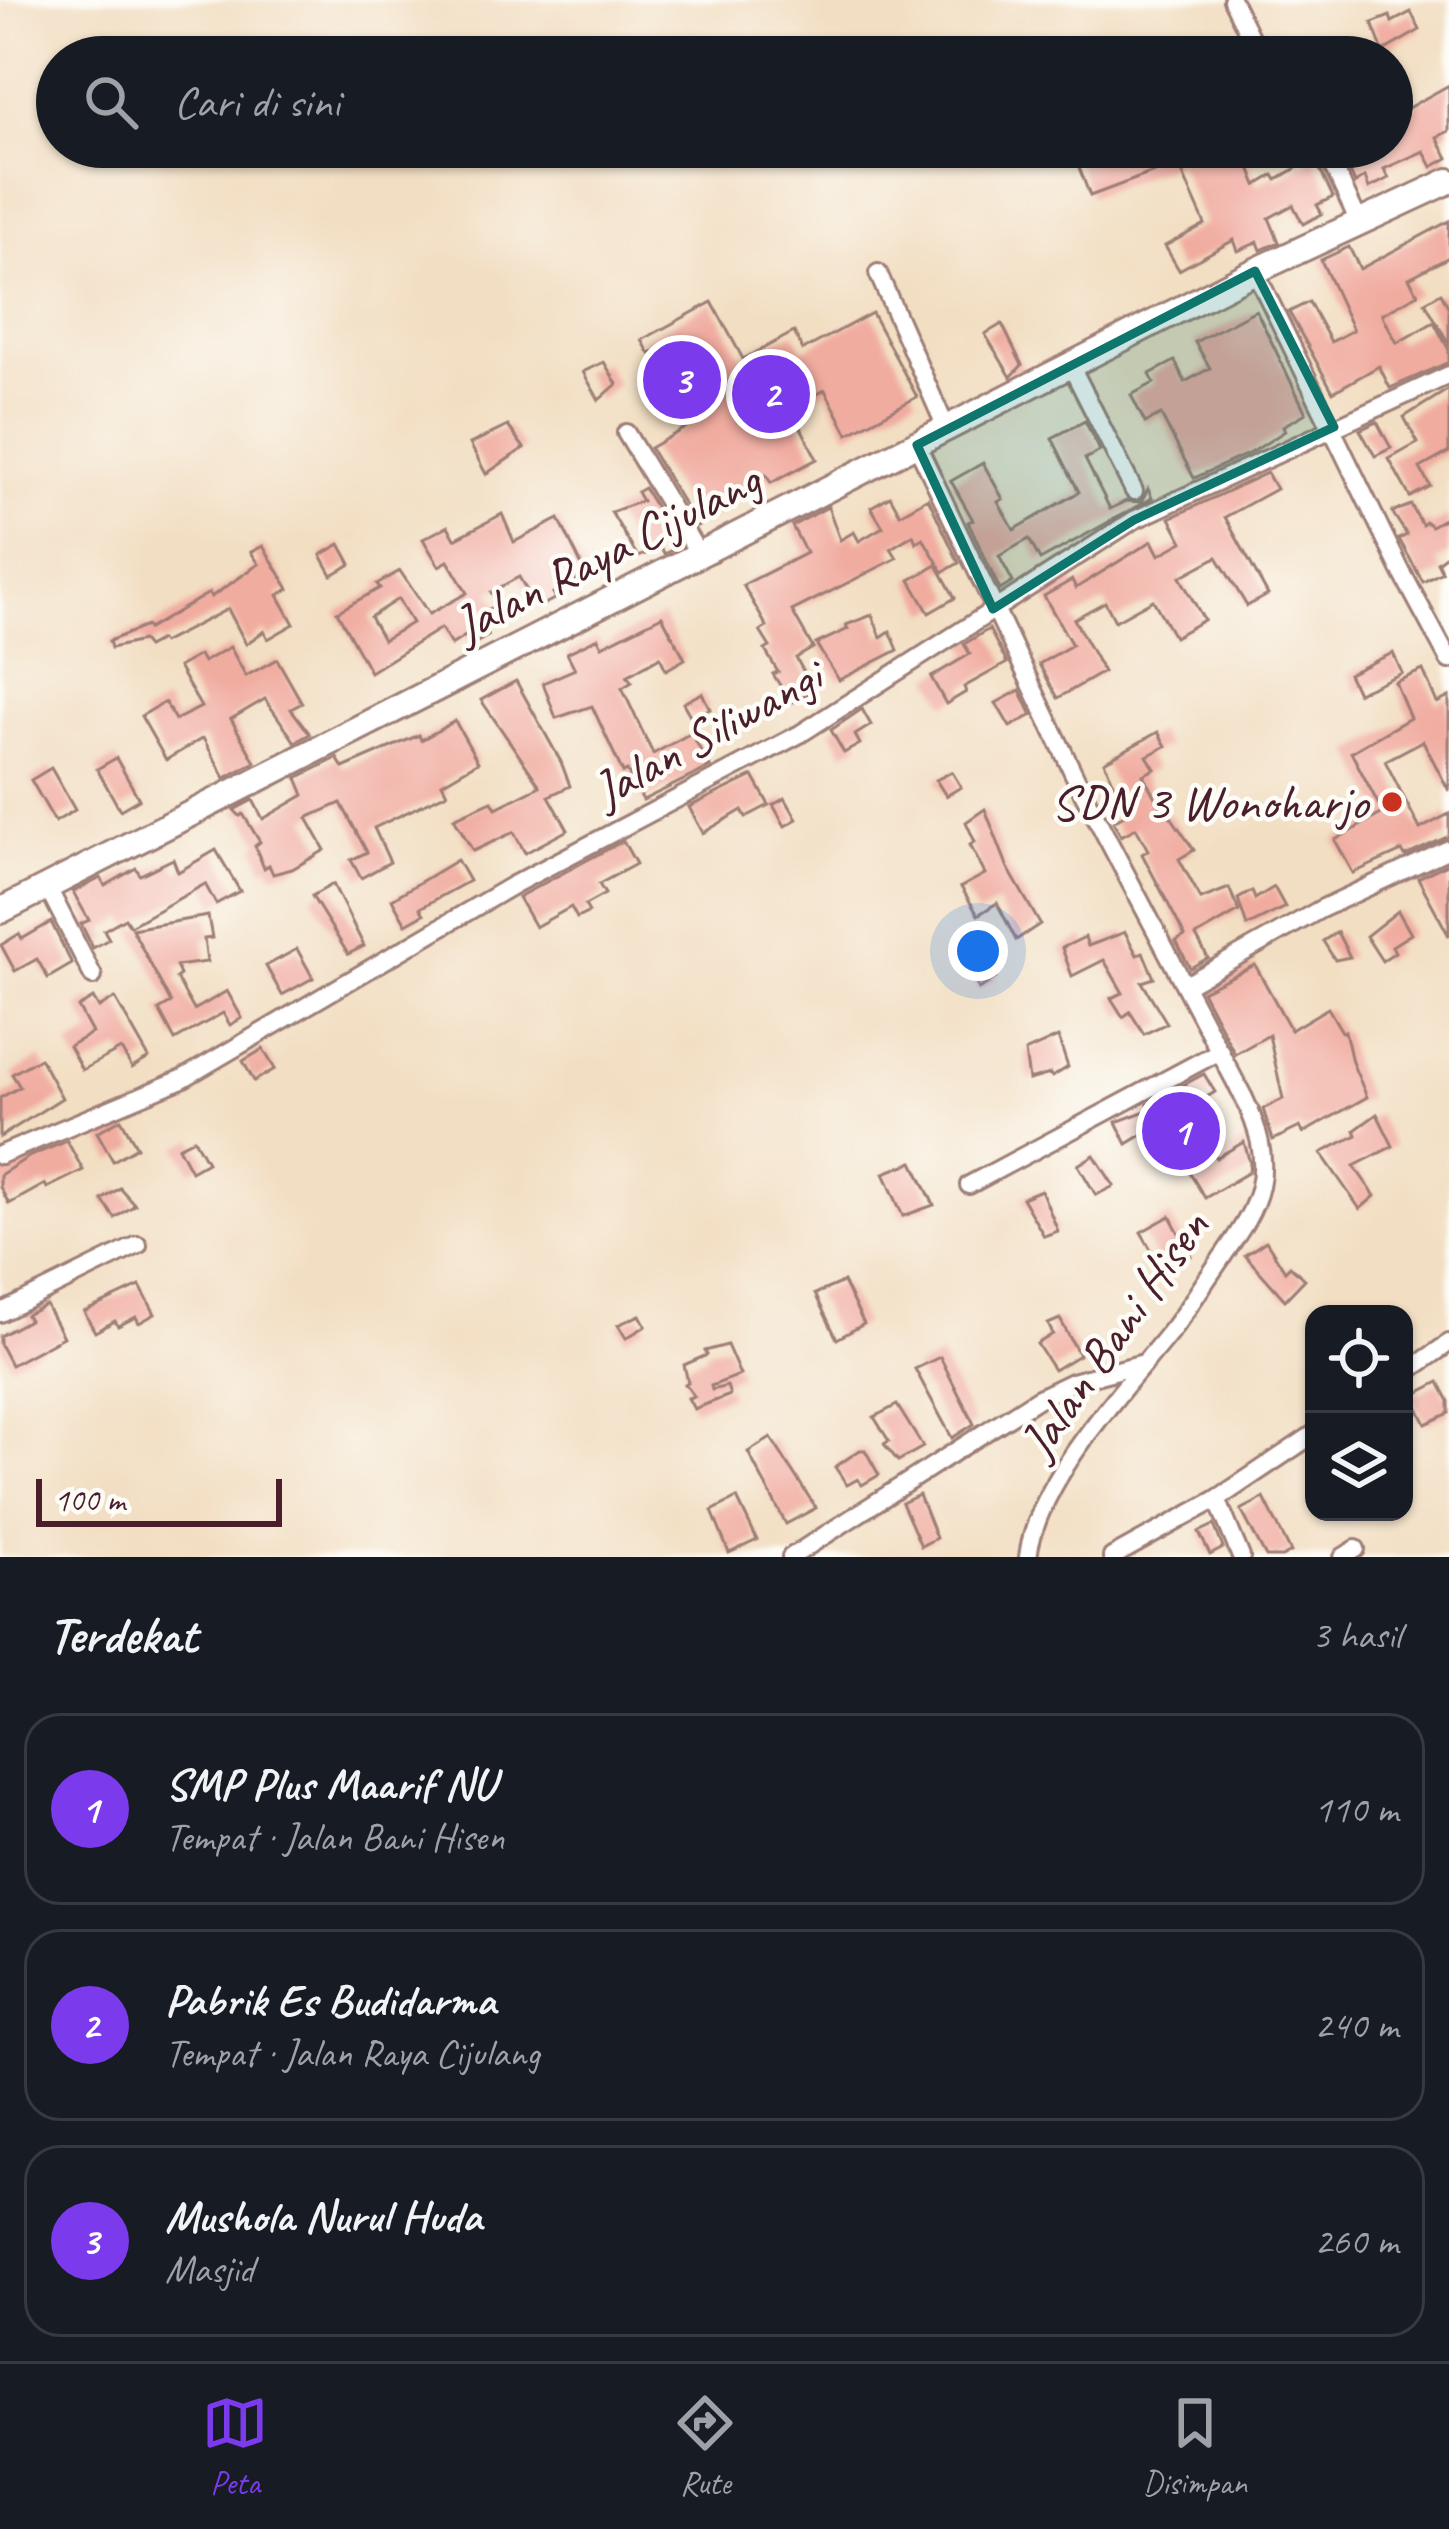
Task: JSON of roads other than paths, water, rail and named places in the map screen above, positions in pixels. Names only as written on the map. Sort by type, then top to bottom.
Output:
[{"type":"highway","name":"Jalan Raya Cijulang","points":[[0,910],[1256,272],[1449,181]]},
{"type":"street","points":[[1232,0],[1250,36]]},
{"type":"street","points":[[1334,168],[1360,224]]},
{"type":"street","points":[[1256,272],[1449,660]]},
{"type":"street","points":[[878,273],[947,430]]},
{"type":"street","points":[[1071,366],[1133,491]]},
{"type":"street","name":"Jalan Siliwangi","points":[[0,1156],[182,1079],[513,885],[800,734],[1134,520],[1449,375]]},
{"type":"street","points":[[626,433],[700,556]]},
{"type":"street","name":"Jalan Bani Hisen","points":[[917,445],[1080,787],[1258,1129],[1260,1189],[1243,1227],[1083,1440],[1032,1531],[1028,1557]]},
{"type":"street","points":[[1186,985],[1287,927],[1449,849]]},
{"type":"street","points":[[47,886],[93,976]]},
{"type":"street","points":[[969,1185],[1220,1051]]},
{"type":"street","points":[[0,1313],[138,1245]]},
{"type":"street","points":[[1413,1368],[1449,1343]]},
{"type":"street","points":[[791,1557],[1037,1399],[1072,1382],[1145,1362]]},
{"type":"street","points":[[1112,1557],[1217,1499],[1305,1440]]},
{"type":"street","points":[[1217,1499],[1241,1557]]},
{"type":"place","name":"Mushola Nurul Huda","points":[[682,380]]},
{"type":"place","name":"Pabrik Es Budidarma","points":[[771,394]]},
{"type":"place","name":"SDN 3 Wonoharjo","points":[[1392,802]]},
{"type":"place","name":"SMP Plus Maarif NU","points":[[1181,1131]]}]
